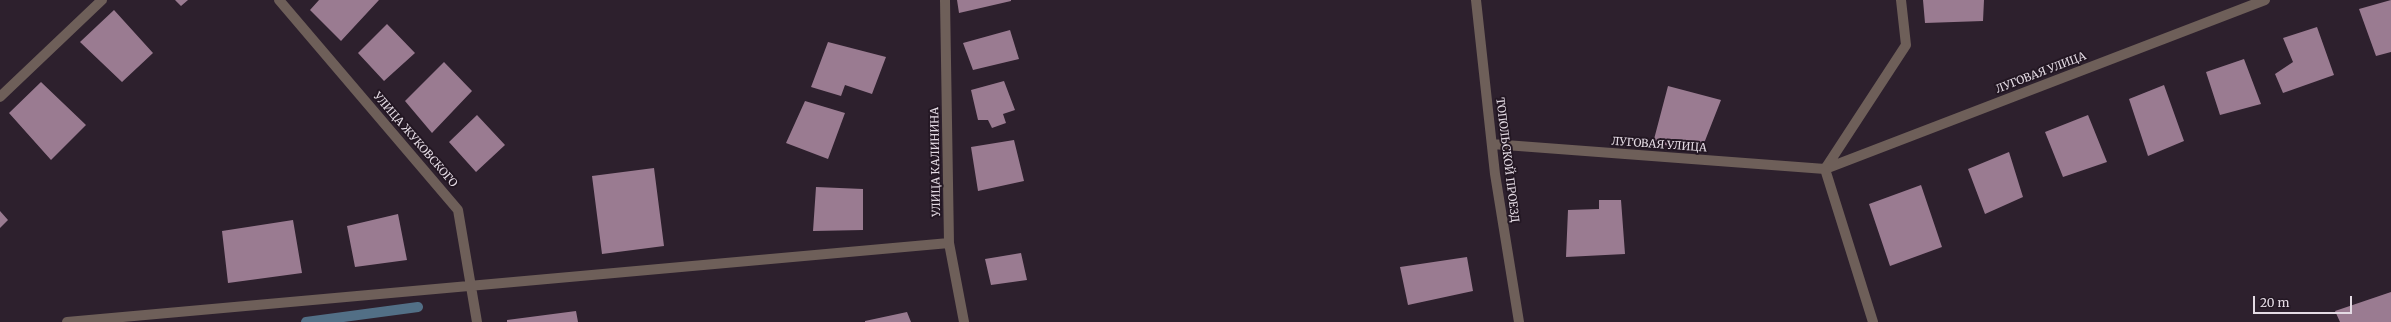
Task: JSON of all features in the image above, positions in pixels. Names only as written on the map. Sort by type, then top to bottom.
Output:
[{"type":"street","points":[[0,97],[102,0]]},
{"type":"street","name":"УЛИЦА ЖУКОВСКОГО","points":[[278,0],[458,210],[473,285],[477,322]]},
{"type":"street","name":"УЛИЦА КАЛИНИНА","points":[[945,0],[949,243],[964,322]]},
{"type":"street","name":"ТОПОЛЬСКОЙ ПРОЕЗД","points":[[1476,0],[1492,144],[1518,322]]},
{"type":"street","points":[[1873,322],[1825,169],[1906,45],[1901,0]]},
{"type":"street","name":"ЛУГОВАЯ УЛИЦА","points":[[1492,144],[1825,169],[2265,0]]},
{"type":"street","points":[[67,322],[949,243]]},
{"type":"building","points":[[175,0],[188,0],[181,6]]},
{"type":"building","points":[[319,0],[379,0],[341,41],[310,10]]},
{"type":"building","points":[[957,0],[1011,0],[1011,1],[959,13]]},
{"type":"building","points":[[1923,0],[1984,0],[1983,21],[1925,23]]},
{"type":"building","points":[[2391,0],[2391,52],[2376,56],[2359,9]]},
{"type":"building","points":[[114,10],[153,53],[122,82],[80,42]]},
{"type":"building","points":[[387,24],[415,53],[384,81],[358,53]]},
{"type":"building","points":[[2317,27],[2334,75],[2283,93],[2275,74],[2293,62],[2283,38]]},
{"type":"building","points":[[1010,30],[1019,59],[973,70],[963,43]]},
{"type":"building","points":[[828,42],[886,57],[872,94],[845,85],[841,96],[811,87]]},
{"type":"building","points":[[2244,59],[2261,104],[2220,115],[2206,72]]},
{"type":"building","points":[[444,62],[472,91],[432,133],[405,101]]},
{"type":"building","points":[[1004,81],[1015,110],[1003,114],[1006,123],[992,128],[988,120],[978,120],[971,90]]},
{"type":"building","points":[[41,82],[86,125],[51,160],[9,113]]},
{"type":"building","points":[[2164,85],[2184,141],[2148,156],[2129,99]]},
{"type":"building","points":[[1668,86],[1721,100],[1701,151],[1653,143]]},
{"type":"building","points":[[805,101],[845,113],[828,159],[786,143]]},
{"type":"building","points":[[477,115],[505,145],[476,172],[449,142]]},
{"type":"building","points":[[2088,115],[2107,162],[2063,177],[2045,132]]},
{"type":"building","points":[[1014,140],[1024,181],[978,191],[971,147]]},
{"type":"building","points":[[2009,152],[2023,197],[1985,214],[1968,169]]},
{"type":"building","points":[[654,168],[664,246],[602,254],[592,176]]},
{"type":"building","points":[[1921,185],[1942,247],[1890,266],[1869,204]]},
{"type":"building","points":[[816,187],[863,189],[863,230],[813,231]]},
{"type":"building","points":[[1599,200],[1621,200],[1625,254],[1566,257],[1568,210],[1599,209]]},
{"type":"building","points":[[0,211],[8,220],[0,228]]},
{"type":"building","points":[[398,214],[407,260],[355,267],[347,226]]},
{"type":"building","points":[[293,220],[302,273],[228,283],[222,231]]},
{"type":"building","points":[[1021,253],[1027,280],[991,285],[985,259]]},
{"type":"building","points":[[1467,257],[1473,291],[1408,305],[1400,267]]},
{"type":"building","points":[[2391,292],[2391,322],[2340,322],[2335,311]]},
{"type":"building","points":[[576,311],[578,322],[507,322],[507,320]]},
{"type":"building","points":[[907,312],[911,322],[865,322],[865,321]]},
{"type":"waterway","points":[[306,322],[418,307]]}]
